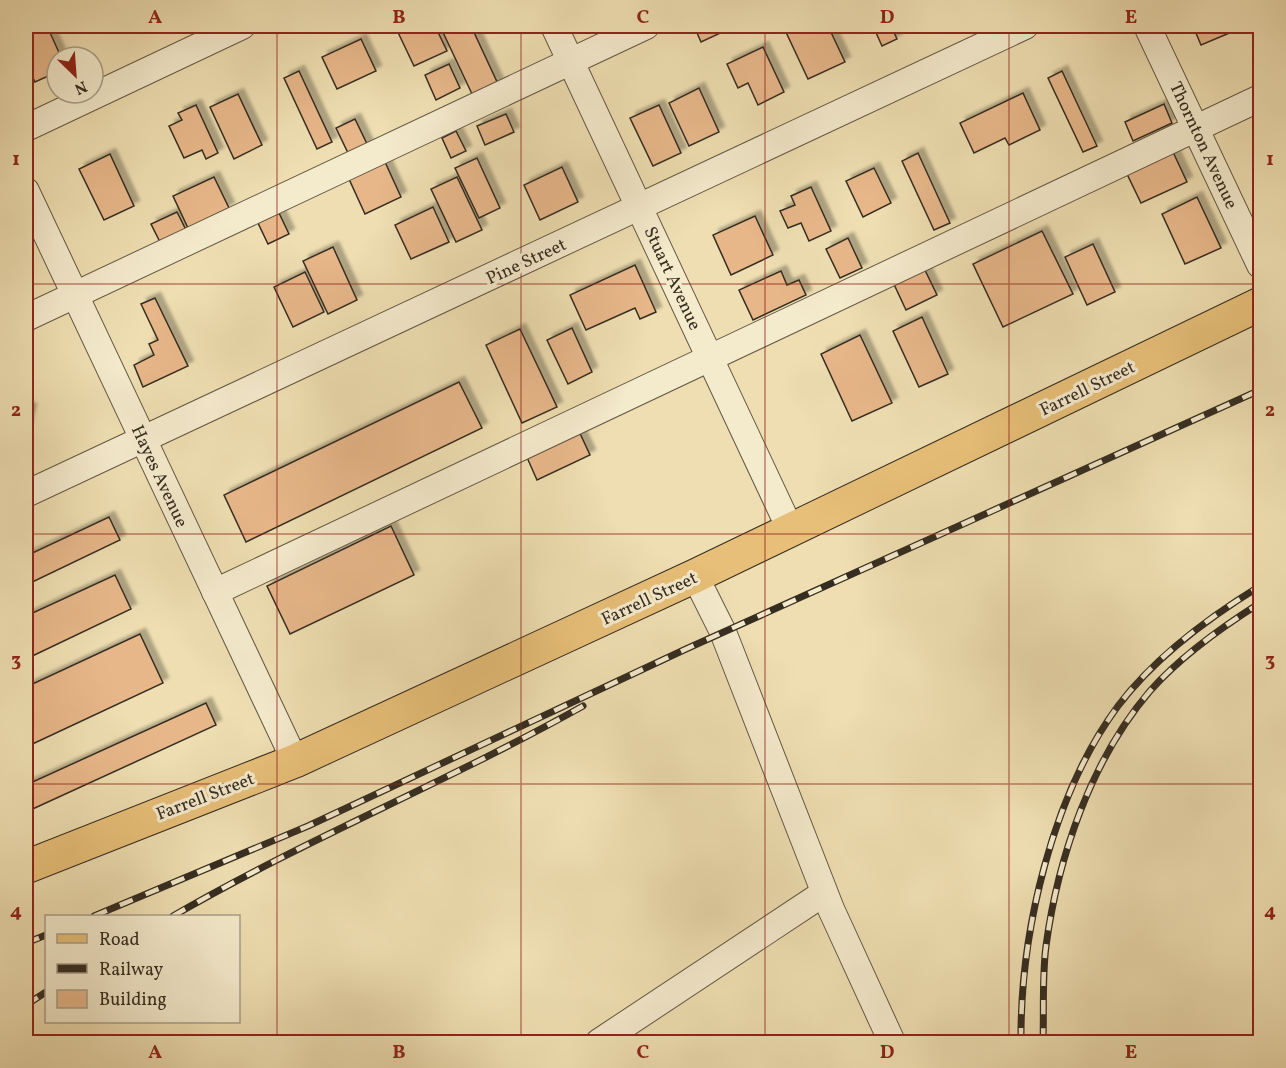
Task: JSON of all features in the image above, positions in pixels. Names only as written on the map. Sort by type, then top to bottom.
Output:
[{"type":"main road","name":"Farrell Street","points":[[26,867],[296,761],[791,531],[1260,304]]},
{"type":"street","points":[[26,128],[242,26]]},
{"type":"street","name":"Stuart Avenue","points":[[554,26],[791,531]]},
{"type":"street","points":[[26,318],[646,26]]},
{"type":"street","name":"Pine Street","points":[[26,494],[1025,26]]},
{"type":"street","name":"Thornton Avenue","points":[[1147,26],[1260,265]]},
{"type":"street","points":[[215,592],[1260,98]]},
{"type":"street","name":"Hayes Avenue","points":[[26,191],[296,761]]},
{"type":"street","points":[[696,576],[723,633],[824,893],[892,1042]]},
{"type":"street","points":[[599,1042],[824,893]]},
{"type":"building","points":[[26,26],[47,26],[56,45],[45,45],[45,77],[35,82],[26,63]]},
{"type":"building","points":[[115,26],[130,26],[117,31]]},
{"type":"building","points":[[395,26],[435,26],[447,51],[414,66]]},
{"type":"building","points":[[440,26],[471,26],[498,84],[473,96]]},
{"type":"building","points":[[485,26],[501,26],[488,32]]},
{"type":"building","points":[[694,26],[725,26],[727,30],[701,42]]},
{"type":"building","points":[[794,26],[828,26],[845,62],[808,79],[785,30]]},
{"type":"building","points":[[858,26],[873,26],[861,32]]},
{"type":"building","points":[[873,26],[891,26],[897,39],[882,46]]},
{"type":"building","points":[[1193,26],[1246,26],[1201,45]]},
{"type":"building","points":[[361,39],[376,71],[337,89],[322,57]]},
{"type":"building","points":[[763,47],[784,92],[758,105],[748,83],[738,88],[727,64]]},
{"type":"building","points":[[449,64],[460,88],[436,100],[425,75]]},
{"type":"building","points":[[299,71],[332,142],[317,149],[284,78]]},
{"type":"building","points":[[1062,71],[1097,146],[1083,152],[1048,78]]},
{"type":"building","points":[[699,88],[719,132],[689,146],[669,103]]},
{"type":"building","points":[[1023,93],[1040,130],[1009,145],[1005,138],[974,153],[960,123]]},
{"type":"building","points":[[238,94],[262,145],[234,159],[210,107]]},
{"type":"building","points":[[1164,104],[1172,123],[1133,141],[1125,122]]},
{"type":"building","points":[[196,105],[218,153],[206,159],[202,150],[184,158],[169,126],[182,120],[178,113]]},
{"type":"building","points":[[659,105],[681,153],[653,166],[630,118]]},
{"type":"building","points":[[506,114],[514,132],[485,145],[477,126]]},
{"type":"building","points":[[355,119],[368,146],[349,155],[336,128]]},
{"type":"building","points":[[456,131],[466,151],[451,158],[442,138]]},
{"type":"building","points":[[1173,152],[1187,182],[1141,203],[1127,174]]},
{"type":"building","points":[[918,153],[950,223],[934,230],[902,161]]},
{"type":"building","points":[[110,154],[134,206],[104,220],[79,169]]},
{"type":"building","points":[[477,158],[500,208],[479,218],[455,168]]},
{"type":"building","points":[[385,162],[401,197],[365,214],[349,179]]},
{"type":"building","points":[[562,167],[578,202],[540,220],[524,185]]},
{"type":"building","points":[[874,168],[891,203],[863,217],[846,181]]},
{"type":"building","points":[[214,177],[229,208],[188,228],[173,196]]},
{"type":"building","points":[[457,177],[482,230],[456,242],[431,189]]},
{"type":"building","points":[[811,187],[831,231],[809,241],[801,223],[788,228],[780,211],[795,205],[791,196]]},
{"type":"building","points":[[1197,197],[1221,248],[1185,264],[1162,214]]},
{"type":"building","points":[[433,207],[449,242],[411,259],[395,225]]},
{"type":"building","points":[[177,212],[187,232],[161,244],[151,224]]},
{"type":"building","points":[[279,213],[289,234],[268,244],[258,223]]},
{"type":"building","points":[[755,216],[773,255],[731,275],[713,235]]},
{"type":"building","points":[[1042,231],[1073,294],[1003,327],[973,264]]},
{"type":"building","points":[[848,238],[862,268],[840,278],[826,249]]},
{"type":"building","points":[[1093,244],[1115,292],[1087,305],[1065,257]]},
{"type":"building","points":[[333,247],[357,300],[328,314],[303,261]]},
{"type":"building","points":[[635,265],[656,312],[640,319],[635,308],[586,330],[570,295]]},
{"type":"building","points":[[923,266],[937,295],[906,310],[892,280]]},
{"type":"building","points":[[781,271],[787,285],[799,280],[806,295],[753,320],[739,290]]},
{"type":"building","points":[[305,272],[324,312],[293,327],[274,287]]},
{"type":"building","points":[[155,298],[188,366],[143,387],[134,365],[154,355],[149,344],[158,340],[141,304]]},
{"type":"building","points":[[922,317],[948,374],[919,387],[893,331]]},
{"type":"building","points":[[572,328],[592,372],[568,384],[547,340]]},
{"type":"building","points":[[520,329],[557,407],[522,423],[486,345]]},
{"type":"building","points":[[860,335],[892,403],[852,421],[821,354]]},
{"type":"building","points":[[459,382],[482,428],[246,542],[224,495]]},
{"type":"building","points":[[26,408],[31,409],[26,430]]},
{"type":"building","points":[[578,429],[590,455],[537,480],[525,453]]},
{"type":"building","points":[[109,517],[120,540],[26,585],[26,556]]},
{"type":"building","points":[[391,526],[414,575],[290,634],[267,586]]},
{"type":"building","points":[[115,575],[131,609],[26,659],[26,616]]},
{"type":"building","points":[[140,634],[163,683],[26,747],[26,687]]},
{"type":"building","points":[[206,703],[216,725],[26,812],[26,785]]},
{"type":"railway","points":[[96,915],[308,826],[686,649],[1260,390]]},
{"type":"railway","points":[[1021,1042],[1026,956],[1044,866],[1075,781],[1095,742],[1118,706],[1148,671],[1202,625],[1260,586]]},
{"type":"railway","points":[[1043,1042],[1045,958],[1051,912],[1069,844],[1094,779],[1129,718],[1162,678],[1202,643],[1260,603]]},
{"type":"railway","points":[[175,915],[274,861],[481,760],[583,706]]},
{"type":"railway","points":[[26,943],[45,935]]},
{"type":"railway","points":[[26,1005],[45,993]]}]
